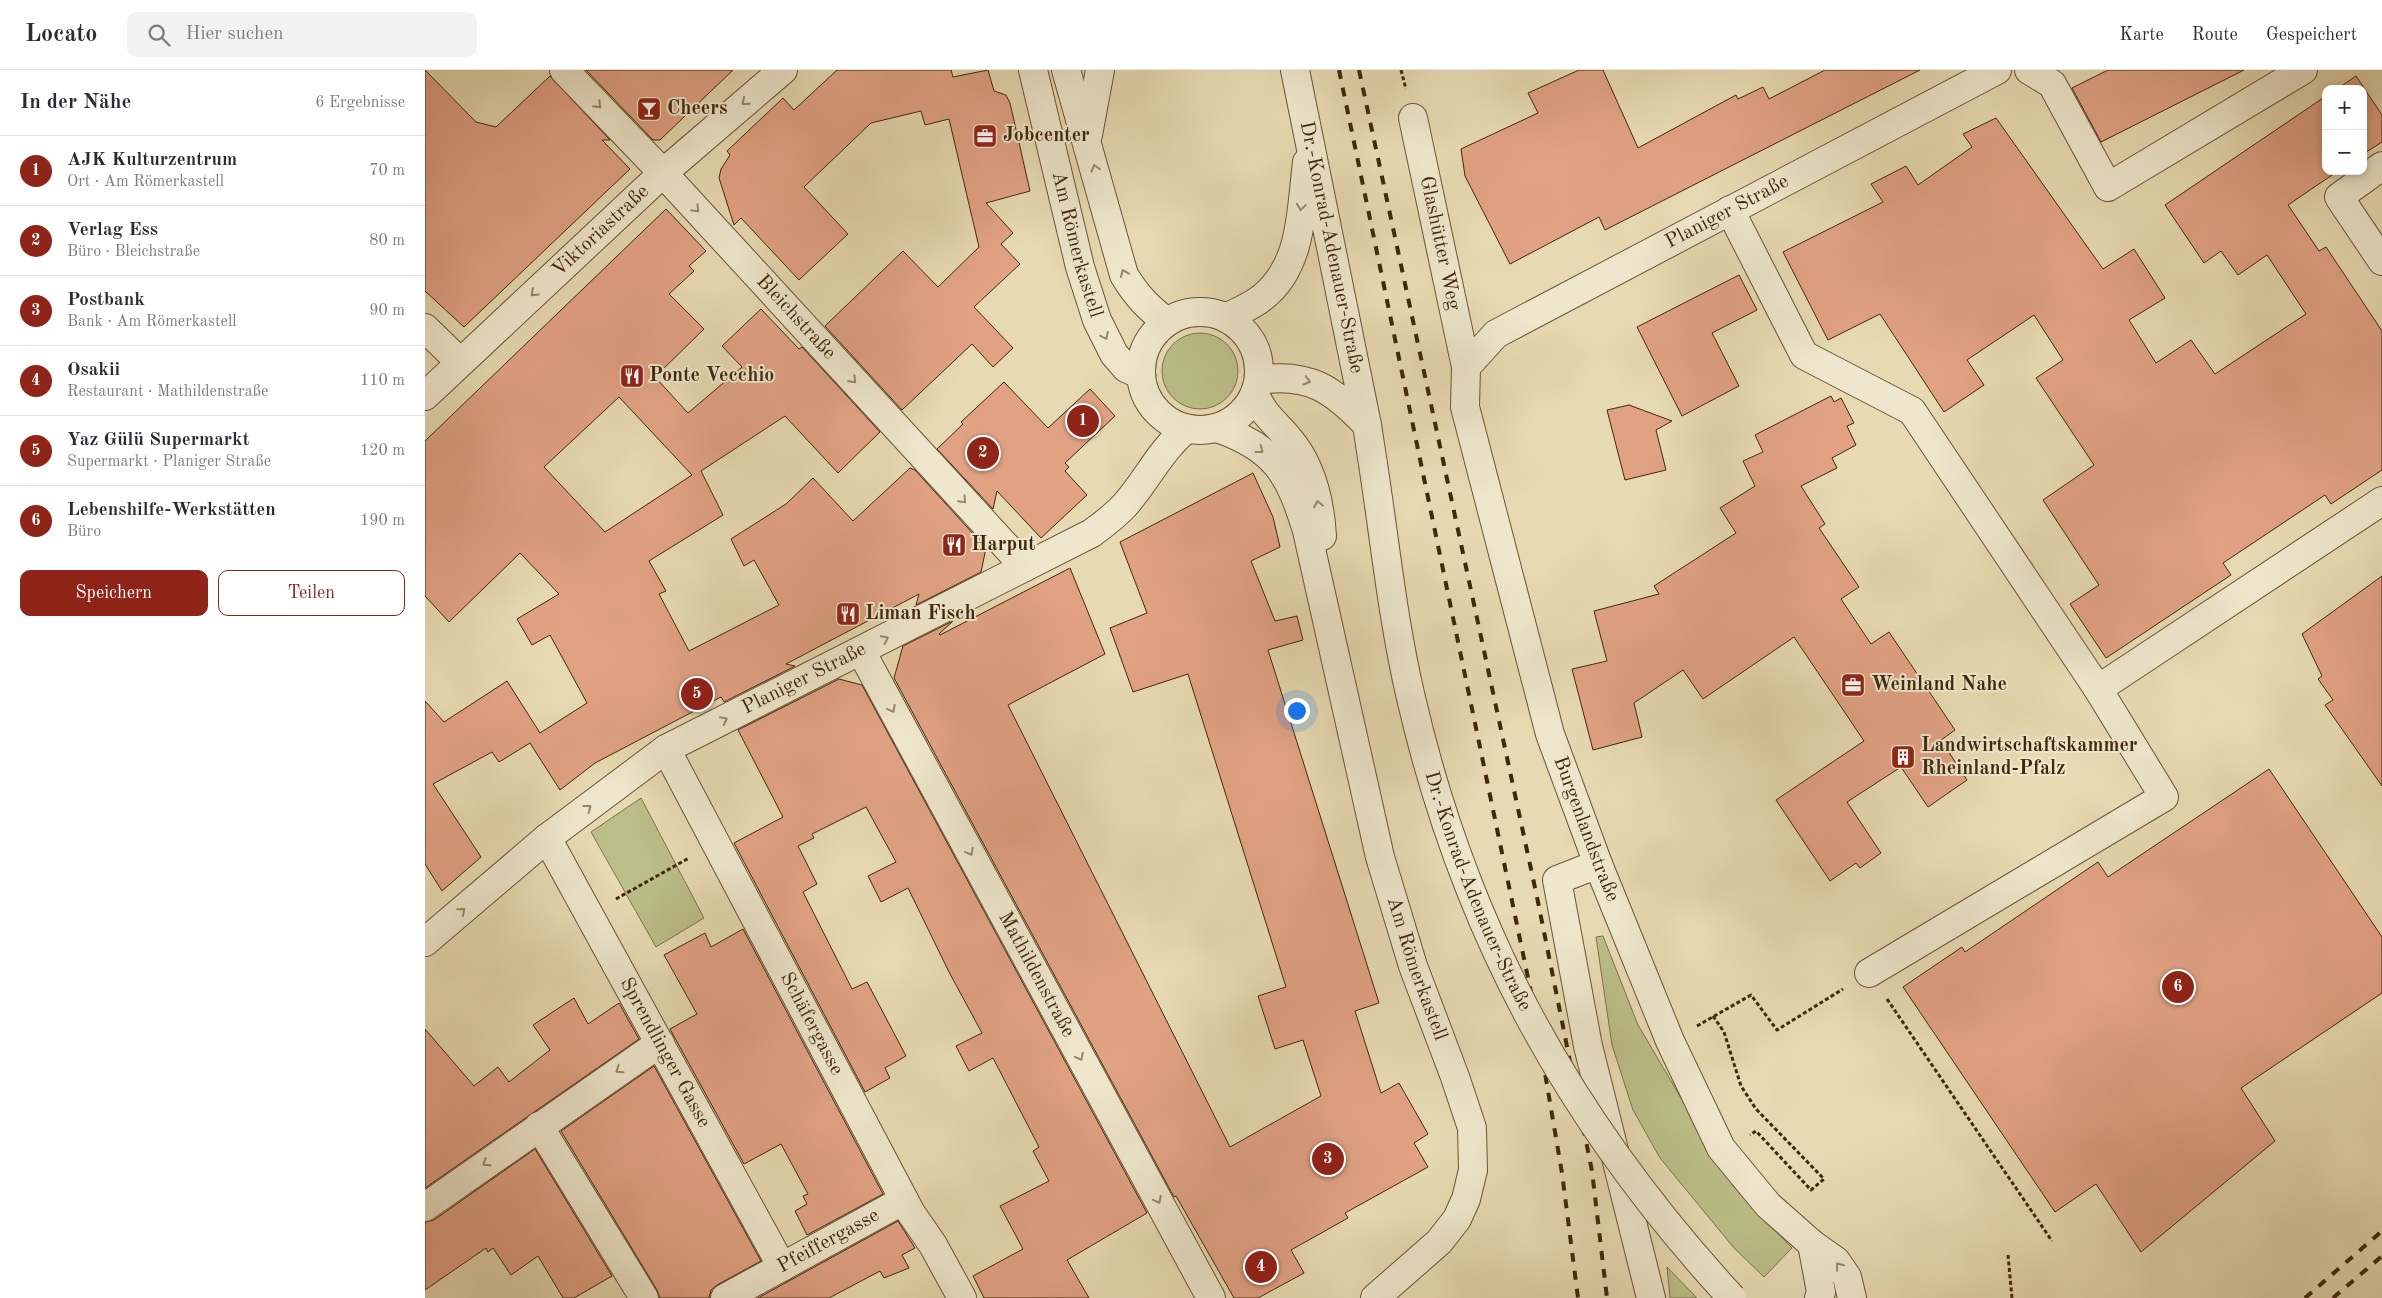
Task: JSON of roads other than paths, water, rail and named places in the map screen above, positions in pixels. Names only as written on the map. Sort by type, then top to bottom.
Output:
[{"type":"street","name":"Bleichstraße","points":[[564,70],[663,173],[1025,567]]},
{"type":"street","name":"Am Römerkastell","points":[[1033,70],[1080,267],[1097,320],[1114,354],[1126,368],[1141,375]]},
{"type":"street","name":"Am Römerkastell","points":[[1066,70],[1087,138],[1124,274],[1134,292],[1148,308],[1167,322]]},
{"type":"street","points":[[1087,138],[1100,70]]},
{"type":"street","name":"Dr.-Konrad-Adenauer-Straße","points":[[1295,70],[1367,425],[1397,628],[1410,696],[1437,798],[1472,896],[1500,961],[1532,1024],[1577,1100],[1606,1144],[1648,1201],[1693,1256],[1732,1298]]},
{"type":"street","name":"Planiger Straße","points":[[1466,367],[1496,334],[1997,70]]},
{"type":"street","points":[[2029,70],[2052,84],[2109,187],[2303,70]]},
{"type":"street","name":"Viktoriastraße","points":[[425,396],[663,173],[777,72]]},
{"type":"street","name":"Glashütter Weg","points":[[1413,118],[1466,367]]},
{"type":"street","points":[[1226,318],[1262,298],[1284,276],[1296,248],[1310,141]]},
{"type":"street","points":[[2382,166],[2339,196],[2382,261]]},
{"type":"street","points":[[1730,210],[1803,355],[1912,411],[2098,689],[2164,797],[1869,973]]},
{"type":"street","name":"Am Römerkastell","points":[[1257,387],[1249,405],[1240,415],[1217,428],[1207,430],[1186,429],[1172,424],[1150,404],[1144,390],[1141,360],[1155,332],[1178,316],[1202,312],[1226,318],[1239,326],[1249,337],[1256,350],[1259,365],[1257,387],[1259,404],[1291,441],[1301,457],[1316,494],[1322,534],[1324,605]]},
{"type":"street","points":[[425,328],[460,362]]},
{"type":"street","name":"Burgenlandstraße","points":[[1466,367],[1465,407],[1550,734],[1598,864],[1670,1041],[1721,1148],[1768,1205],[1812,1244],[1836,1261],[1847,1277],[1853,1298]]},
{"type":"street","name":"Dr.-Konrad-Adenauer-Straße","points":[[1257,387],[1276,378],[1295,378],[1314,383],[1332,392],[1367,425]]},
{"type":"street","name":"Am Römerkastell","points":[[1217,428],[1236,434],[1258,448],[1279,466],[1291,484],[1307,531],[1380,857],[1413,966],[1472,1128],[1473,1170],[1466,1199],[1457,1219],[1439,1242],[1376,1298]]},
{"type":"street","name":"Planiger Straße","points":[[425,942],[547,838],[666,749],[1080,540],[1110,520],[1125,505],[1172,441],[1186,429]]},
{"type":"street","points":[[2098,689],[2382,501]]},
{"type":"street","name":"Mathildenstraße","points":[[861,651],[1211,1298]]},
{"type":"street","name":"Schäfergasse","points":[[666,749],[904,1200],[933,1246],[961,1298]]},
{"type":"street","name":"Sprendlinger Gasse","points":[[547,838],[782,1267]]},
{"type":"street","points":[[1598,864],[1557,880],[1588,1046],[1651,1298]]},
{"type":"street","points":[[425,1207],[659,1043]]},
{"type":"street","points":[[539,1126],[637,1295]]},
{"type":"street","name":"Pfeiffergasse","points":[[725,1298],[904,1200]]},
{"type":"street","points":[[1812,1244],[1821,1292],[1819,1298]]},
{"type":"railway","points":[[1339,70],[1532,997],[1562,1173],[1578,1298]]},
{"type":"railway","points":[[1359,70],[1537,897],[1592,1171],[1607,1298]]},
{"type":"railway","points":[[2305,1298],[2382,1231]]},
{"type":"railway","points":[[2333,1298],[2382,1256]]},
{"type":"place","name":"Cheers","points":[[649,109]]},
{"type":"place","name":"Jobcenter","points":[[985,136]]},
{"type":"place","name":"Ponte Vecchio","points":[[632,376]]},
{"type":"place","name":"AJK Kulturzentrum","points":[[1083,421]]},
{"type":"place","name":"Verlag Ess","points":[[983,453]]},
{"type":"place","name":"Harput","points":[[954,545]]},
{"type":"place","name":"Liman Fisch","points":[[848,614]]},
{"type":"place","name":"Weinland Nahe","points":[[1853,685]]},
{"type":"place","name":"Yaz Gülü Supermarkt","points":[[697,694]]},
{"type":"place","name":"Landwirtschaftskammer Rheinland-Pfalz","points":[[1903,757]]},
{"type":"place","name":"Lebenshilfe-Werkstätten","points":[[2178,987]]},
{"type":"place","name":"Postbank","points":[[1328,1159]]},
{"type":"place","name":"Osakii","points":[[1261,1267]]}]
